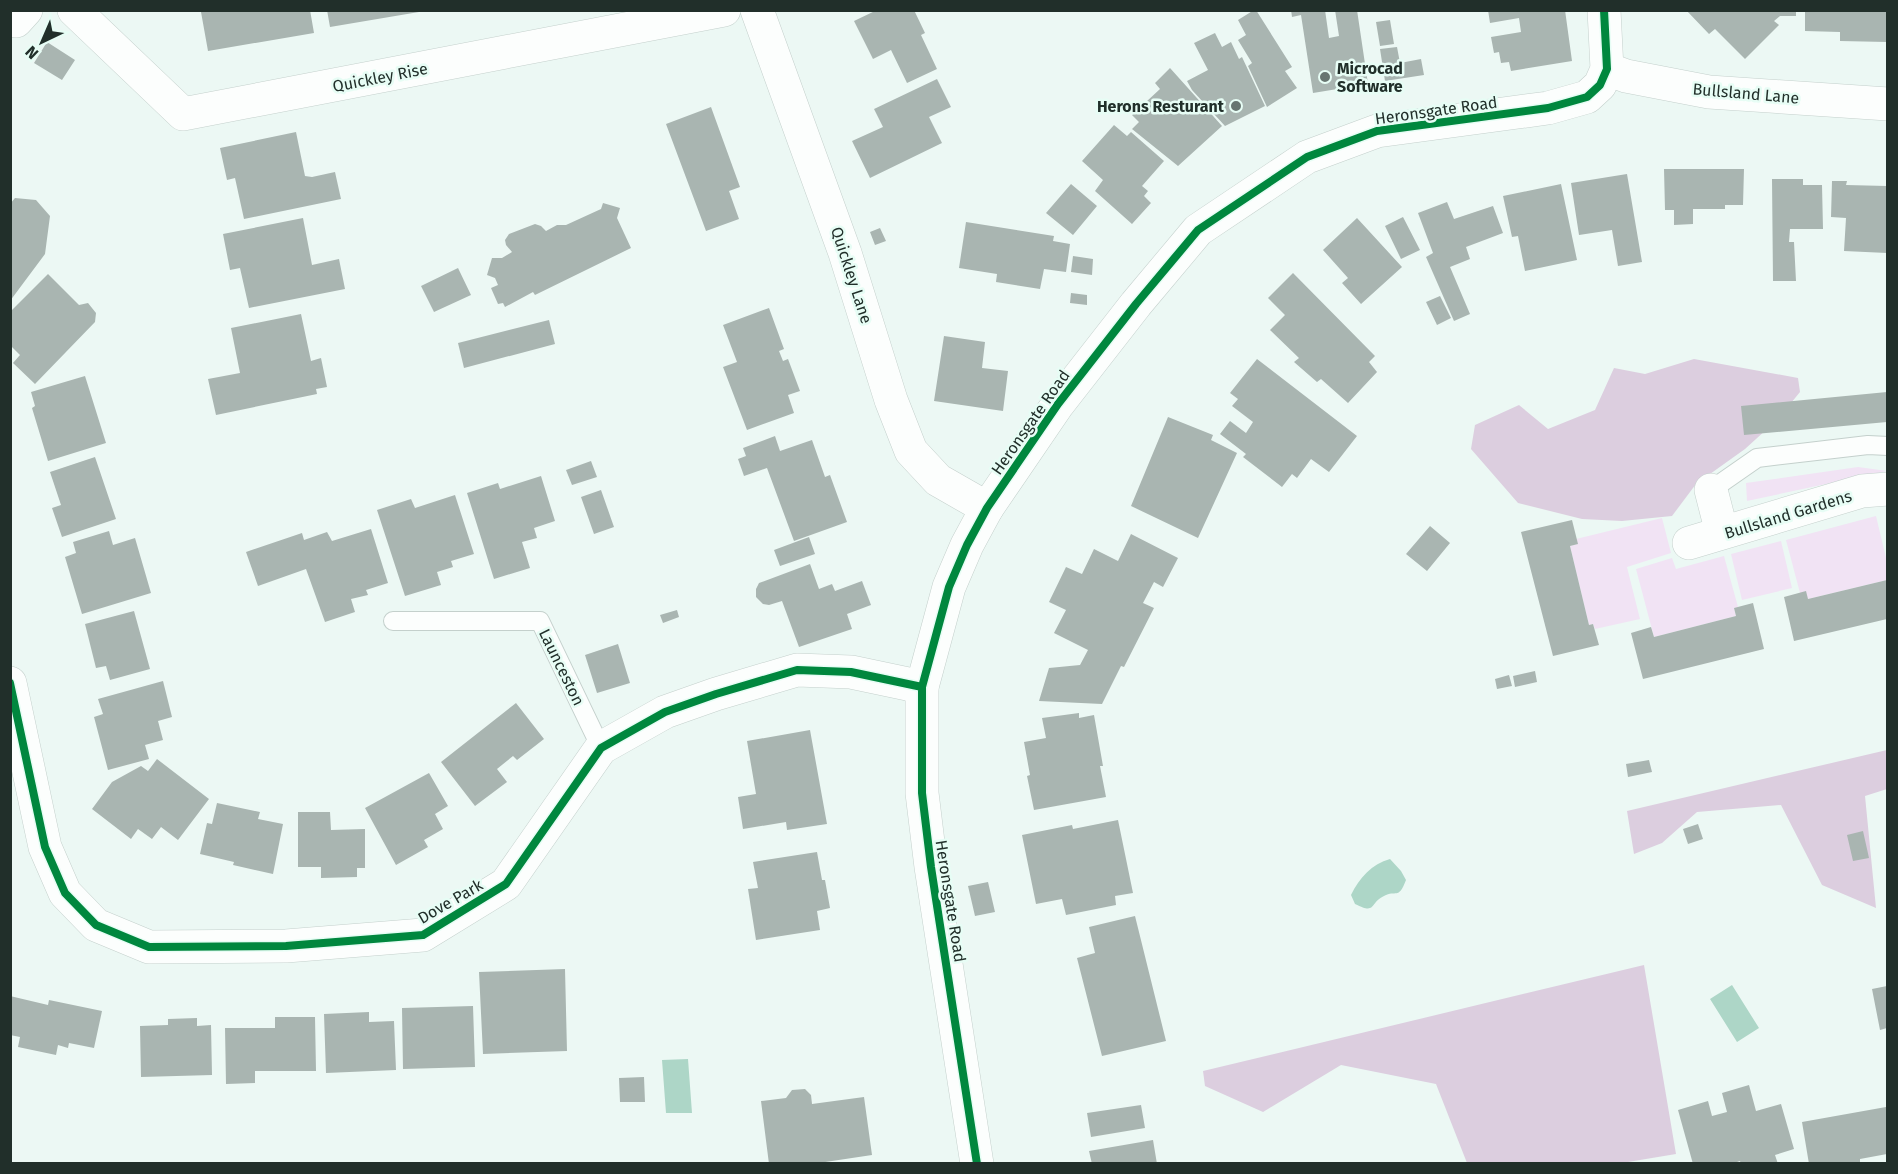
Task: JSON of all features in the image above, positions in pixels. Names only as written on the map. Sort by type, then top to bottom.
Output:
[{"type":"street","name":"Quickley Rise","points":[[74,10],[183,114],[724,10]]},
{"type":"street","name":"Quickley Lane","points":[[758,10],[845,253],[891,400],[911,451],[938,480],[987,508]]},
{"type":"street","points":[[1604,10],[1607,69]]},
{"type":"street","name":"Heronsgate Road","points":[[976,1164],[922,793],[922,687],[949,587],[967,545],[987,508],[1058,404],[1136,304],[1198,230],[1307,157],[1377,131],[1558,105],[1587,96],[1600,86],[1607,69]]},
{"type":"street","name":"Bullsland Lane","points":[[1607,69],[1626,76],[1708,92],[1887,104]]},
{"type":"street","name":"Bullsland Gardens","points":[[1689,543],[1862,491],[1887,489]]},
{"type":"street","points":[[1711,490],[1722,533]]},
{"type":"street","name":"Dove Park","points":[[10,683],[45,847],[65,893],[96,925],[149,947],[286,946],[423,934],[506,884],[601,748],[665,712],[797,670],[851,672],[922,687]]},
{"type":"lane","points":[[1711,490],[1757,458],[1868,445],[1887,446]]},
{"type":"lane","name":"Launceston","points":[[393,621],[540,621],[601,748]]},
{"type":"shaded area","points":[[1694,359],[1798,378],[1800,392],[1778,419],[1745,449],[1696,484],[1672,516],[1622,521],[1582,519],[1518,503],[1471,449],[1475,425],[1519,405],[1548,429],[1595,410],[1614,368],[1645,374]]},
{"type":"shaded area","points":[[1858,467],[1887,471],[1747,501],[1746,483]]},
{"type":"shaded area","points":[[1876,516],[1887,562],[1887,580],[1808,599],[1800,593],[1786,540]]},
{"type":"shaded area","points":[[1662,518],[1671,553],[1627,567],[1640,619],[1595,629],[1593,624],[1589,625],[1570,546],[1577,544],[1576,539]]},
{"type":"shaded area","points":[[1781,541],[1792,588],[1742,600],[1731,554]]},
{"type":"shaded area","points":[[1724,556],[1738,607],[1734,608],[1736,616],[1654,637],[1636,569],[1672,558],[1676,569]]},
{"type":"shaded area","points":[[1887,750],[1887,789],[1865,796],[1876,908],[1822,885],[1781,805],[1697,812],[1662,843],[1634,854],[1627,811]]},
{"type":"shaded area","points":[[1390,859],[1406,880],[1401,890],[1384,896],[1370,908],[1355,904],[1351,895],[1362,877],[1377,864]]},
{"type":"shaded area","points":[[1644,965],[1676,1154],[1622,1163],[1467,1163],[1436,1084],[1341,1065],[1263,1112],[1205,1086],[1203,1071]]},
{"type":"shaded area","points":[[1732,985],[1759,1028],[1737,1042],[1710,999]]},
{"type":"shaded area","points":[[688,1059],[692,1113],[666,1113],[662,1060]]},
{"type":"building","points":[[310,10],[314,33],[208,51],[201,12]]},
{"type":"building","points":[[327,10],[419,10],[419,12],[330,27]]},
{"type":"building","points":[[877,10],[914,10],[925,33],[921,35],[937,69],[907,83],[891,50],[873,59],[854,21]]},
{"type":"building","points":[[1254,10],[1292,67],[1285,71],[1297,88],[1267,107],[1248,66],[1252,63],[1238,40],[1246,35],[1238,20]]},
{"type":"building","points":[[1291,10],[1325,10],[1329,38],[1339,36],[1335,10],[1357,10],[1368,84],[1313,93],[1301,15],[1292,17]]},
{"type":"building","points":[[1488,10],[1565,10],[1572,61],[1511,71],[1509,62],[1501,63],[1499,52],[1494,53],[1491,37],[1521,32],[1519,18],[1490,23]]},
{"type":"building","points":[[1686,10],[1796,10],[1796,16],[1780,16],[1774,21],[1779,25],[1745,59],[1715,29],[1709,34]]},
{"type":"building","points":[[1805,10],[1887,10],[1887,42],[1840,41],[1840,32],[1805,31]]},
{"type":"building","points":[[1390,20],[1394,44],[1380,46],[1376,22]]},
{"type":"building","points":[[1215,33],[1222,47],[1231,42],[1239,59],[1242,57],[1265,106],[1225,126],[1192,90],[1187,81],[1208,70],[1194,43]]},
{"type":"building","points":[[47,42],[75,60],[62,80],[34,63]]},
{"type":"building","points":[[1397,47],[1400,63],[1421,59],[1424,75],[1385,81],[1380,49]]},
{"type":"building","points":[[1170,68],[1222,126],[1178,166],[1132,129],[1139,122],[1132,115],[1160,89],[1155,83]]},
{"type":"building","points":[[937,79],[951,107],[929,117],[942,143],[870,178],[852,141],[883,127],[874,109]]},
{"type":"building","points":[[711,107],[740,187],[729,191],[739,219],[706,231],[666,124]]},
{"type":"building","points":[[1114,125],[1127,136],[1131,132],[1164,161],[1142,186],[1148,191],[1144,196],[1151,203],[1132,224],[1095,191],[1103,180],[1082,161]]},
{"type":"building","points":[[296,132],[305,176],[312,177],[335,172],[341,199],[244,219],[235,178],[227,180],[220,148]]},
{"type":"building","points":[[1664,169],[1744,169],[1743,205],[1725,205],[1725,209],[1693,209],[1693,224],[1674,225],[1674,210],[1665,210]]},
{"type":"building","points":[[1627,174],[1642,262],[1618,266],[1612,230],[1579,235],[1571,183]]},
{"type":"building","points":[[1772,179],[1803,179],[1803,185],[1822,185],[1823,229],[1790,229],[1789,242],[1794,242],[1796,281],[1773,281]]},
{"type":"building","points":[[1832,181],[1847,181],[1846,185],[1887,186],[1887,253],[1844,251],[1846,218],[1831,217]]},
{"type":"building","points":[[1071,184],[1097,206],[1073,235],[1046,213]]},
{"type":"building","points":[[1561,184],[1577,260],[1525,271],[1518,236],[1512,237],[1503,196]]},
{"type":"building","points":[[15,198],[36,200],[50,216],[45,254],[10,301],[10,204]]},
{"type":"building","points":[[1447,202],[1454,219],[1493,206],[1503,233],[1466,247],[1470,259],[1450,267],[1470,314],[1454,321],[1426,257],[1433,253],[1418,213]]},
{"type":"building","points":[[603,203],[620,208],[617,218],[631,248],[535,295],[533,292],[505,307],[503,303],[498,304],[491,288],[498,285],[495,278],[487,275],[492,258],[502,258],[512,252],[505,240],[509,234],[535,224],[546,231],[557,225],[566,225],[601,209]]},
{"type":"building","points":[[1403,217],[1420,250],[1401,259],[1385,226]]},
{"type":"building","points":[[303,218],[312,265],[339,259],[345,289],[249,308],[240,268],[230,270],[223,234]]},
{"type":"building","points":[[1357,218],[1402,267],[1361,304],[1342,283],[1348,278],[1323,250]]},
{"type":"building","points":[[966,222],[1054,236],[1053,241],[1070,244],[1066,272],[1044,269],[1040,289],[996,282],[997,274],[959,268]]},
{"type":"building","points":[[880,228],[886,241],[875,245],[870,232]]},
{"type":"building","points":[[1073,256],[1093,259],[1092,275],[1071,272]]},
{"type":"building","points":[[458,268],[471,295],[434,312],[421,286]]},
{"type":"building","points":[[1293,273],[1375,356],[1369,362],[1377,372],[1348,403],[1321,379],[1317,382],[1294,362],[1299,358],[1270,330],[1285,315],[1268,298]]},
{"type":"building","points":[[48,274],[79,305],[88,303],[96,313],[95,322],[35,384],[13,363],[20,355],[10,345],[10,312]]},
{"type":"building","points":[[1071,293],[1087,295],[1087,305],[1070,303]]},
{"type":"building","points":[[1440,296],[1451,318],[1437,325],[1426,302]]},
{"type":"building","points":[[769,308],[784,349],[779,351],[783,361],[788,359],[800,391],[788,395],[794,413],[747,430],[723,367],[737,362],[723,325]]},
{"type":"building","points":[[301,314],[311,361],[321,358],[327,387],[316,389],[317,394],[216,415],[208,379],[240,373],[231,328]]},
{"type":"building","points":[[549,320],[555,344],[464,368],[458,343]]},
{"type":"building","points":[[944,336],[985,342],[982,368],[1008,371],[1003,411],[934,401]]},
{"type":"building","points":[[1257,359],[1357,436],[1329,472],[1311,459],[1297,478],[1292,474],[1282,487],[1243,457],[1246,454],[1220,434],[1230,421],[1246,433],[1253,422],[1232,406],[1238,399],[1230,393]]},
{"type":"building","points":[[85,376],[106,443],[48,461],[32,408],[35,406],[31,392]]},
{"type":"building","points":[[1887,392],[1887,422],[1744,435],[1741,406]]},
{"type":"building","points":[[1168,417],[1213,435],[1211,440],[1237,453],[1198,538],[1131,506]]},
{"type":"building","points":[[775,436],[780,451],[812,440],[825,477],[830,475],[847,522],[794,541],[767,468],[744,476],[738,459],[746,456],[743,448]]},
{"type":"building","points":[[95,457],[116,519],[62,537],[52,508],[61,505],[50,472]]},
{"type":"building","points":[[591,461],[597,477],[572,485],[566,470]]},
{"type":"building","points":[[541,476],[555,521],[534,528],[537,538],[522,542],[530,568],[494,579],[467,493],[498,483],[500,489]]},
{"type":"building","points":[[601,490],[614,527],[594,534],[581,497]]},
{"type":"building","points":[[455,495],[474,554],[451,561],[453,567],[437,572],[441,585],[405,596],[377,510],[411,499],[415,508]]},
{"type":"building","points":[[1572,520],[1578,544],[1570,546],[1589,625],[1593,624],[1599,645],[1553,656],[1521,532]]},
{"type":"building","points":[[1430,526],[1450,543],[1427,571],[1406,554]]},
{"type":"building","points":[[371,529],[388,583],[366,590],[368,595],[351,599],[355,612],[325,622],[306,569],[258,586],[246,552],[302,533],[304,540],[327,532],[332,541]]},
{"type":"building","points":[[109,531],[113,545],[135,538],[151,593],[82,614],[65,557],[76,553],[73,542]]},
{"type":"building","points":[[1131,534],[1178,558],[1163,587],[1154,582],[1143,603],[1154,608],[1124,667],[1121,666],[1102,704],[1039,701],[1049,668],[1080,665],[1088,650],[1054,633],[1066,610],[1049,602],[1066,567],[1082,574],[1094,549],[1118,561]]},
{"type":"building","points":[[809,537],[815,554],[780,566],[774,550]]},
{"type":"building","points":[[810,564],[819,589],[832,584],[835,591],[862,581],[871,605],[847,614],[852,629],[799,647],[782,601],[769,605],[763,604],[756,597],[756,589],[759,583]]},
{"type":"building","points":[[1887,580],[1887,619],[1794,641],[1784,597],[1806,591],[1808,599]]},
{"type":"building","points":[[1753,603],[1764,649],[1643,679],[1631,633],[1651,627],[1654,637],[1736,616],[1734,608]]},
{"type":"building","points":[[677,610],[679,617],[663,623],[660,615]]},
{"type":"building","points":[[134,611],[150,669],[110,680],[106,666],[96,668],[85,624]]},
{"type":"building","points":[[618,644],[630,683],[597,693],[585,655]]},
{"type":"building","points":[[1535,671],[1537,682],[1515,687],[1513,676]]},
{"type":"building","points":[[1509,675],[1512,686],[1497,689],[1495,679]]},
{"type":"building","points":[[163,681],[172,717],[158,721],[163,740],[145,745],[149,759],[108,770],[94,717],[103,714],[98,699]]},
{"type":"building","points":[[516,703],[544,739],[517,760],[513,756],[497,769],[507,782],[475,806],[441,762]]},
{"type":"building","points":[[1079,713],[1079,718],[1094,715],[1106,797],[1034,810],[1027,776],[1030,775],[1024,742],[1046,738],[1042,718]]},
{"type":"building","points":[[810,730],[827,824],[787,830],[786,822],[743,829],[738,797],[756,794],[747,741]]},
{"type":"building","points":[[157,759],[209,799],[178,840],[161,827],[152,839],[138,829],[131,839],[92,809],[112,782],[141,766],[148,771]]},
{"type":"building","points":[[1649,760],[1652,772],[1628,777],[1626,764]]},
{"type":"building","points":[[429,773],[448,806],[435,814],[443,829],[424,840],[428,847],[396,865],[365,808]]},
{"type":"building","points":[[217,803],[260,812],[258,819],[283,824],[273,874],[233,865],[234,862],[200,854],[207,823],[212,824]]},
{"type":"building","points":[[298,812],[330,812],[331,830],[365,829],[365,868],[357,868],[357,877],[321,878],[321,867],[298,867]]},
{"type":"building","points":[[1118,820],[1133,893],[1115,896],[1116,905],[1066,915],[1062,899],[1036,904],[1022,835],[1072,825],[1073,829]]},
{"type":"building","points":[[1698,824],[1703,839],[1688,844],[1683,829]]},
{"type":"building","points":[[1863,831],[1869,858],[1853,861],[1847,835]]},
{"type":"building","points":[[817,852],[830,908],[817,911],[820,930],[756,940],[748,889],[758,888],[753,862]]},
{"type":"building","points":[[988,882],[995,912],[975,916],[968,886]]},
{"type":"building","points":[[1135,916],[1166,1041],[1102,1056],[1077,958],[1095,953],[1089,927]]},
{"type":"building","points":[[565,969],[567,1051],[483,1054],[479,972]]},
{"type":"building","points":[[1887,986],[1887,1028],[1880,1030],[1872,989]]},
{"type":"building","points":[[10,996],[48,1005],[49,1000],[102,1011],[94,1048],[69,1043],[68,1048],[58,1045],[56,1055],[18,1047],[20,1037],[10,1035]]},
{"type":"building","points":[[473,1006],[475,1067],[403,1069],[402,1008]]},
{"type":"building","points":[[369,1012],[369,1022],[394,1021],[396,1070],[326,1073],[324,1014]]},
{"type":"building","points":[[275,1017],[315,1017],[316,1071],[255,1071],[255,1083],[226,1084],[225,1028],[275,1028]]},
{"type":"building","points":[[197,1018],[197,1026],[211,1025],[212,1075],[141,1077],[140,1026],[168,1025],[168,1019]]},
{"type":"building","points":[[644,1077],[645,1102],[620,1102],[619,1078]]},
{"type":"building","points":[[1749,1085],[1756,1111],[1781,1104],[1794,1149],[1775,1155],[1778,1164],[1741,1164],[1740,1161],[1731,1164],[1693,1164],[1678,1110],[1708,1101],[1712,1116],[1727,1112],[1722,1093]]},
{"type":"building","points":[[805,1089],[811,1095],[812,1104],[864,1097],[872,1155],[812,1164],[769,1164],[761,1101],[786,1098],[792,1090]]},
{"type":"building","points":[[1141,1105],[1145,1128],[1091,1137],[1087,1113]]},
{"type":"building","points":[[1886,1107],[1887,1154],[1860,1159],[1860,1164],[1809,1164],[1802,1122]]},
{"type":"building","points":[[1153,1140],[1157,1164],[1092,1164],[1089,1151]]},
{"type":"cycle path","points":[[977,1164],[931,867],[922,793],[922,687],[949,587],[967,545],[987,508],[1058,404],[1136,304],[1198,230],[1307,157],[1377,131],[1548,108],[1587,97],[1600,85],[1607,69],[1604,10]]},
{"type":"cycle path","points":[[10,683],[45,847],[65,893],[96,925],[149,947],[286,946],[423,935],[506,884],[601,748],[665,712],[797,670],[851,672],[922,687]]},
{"type":"place","name":"Microcad Software","points":[[1325,77]]},
{"type":"place","name":"Herons Resturant","points":[[1236,106]]}]
